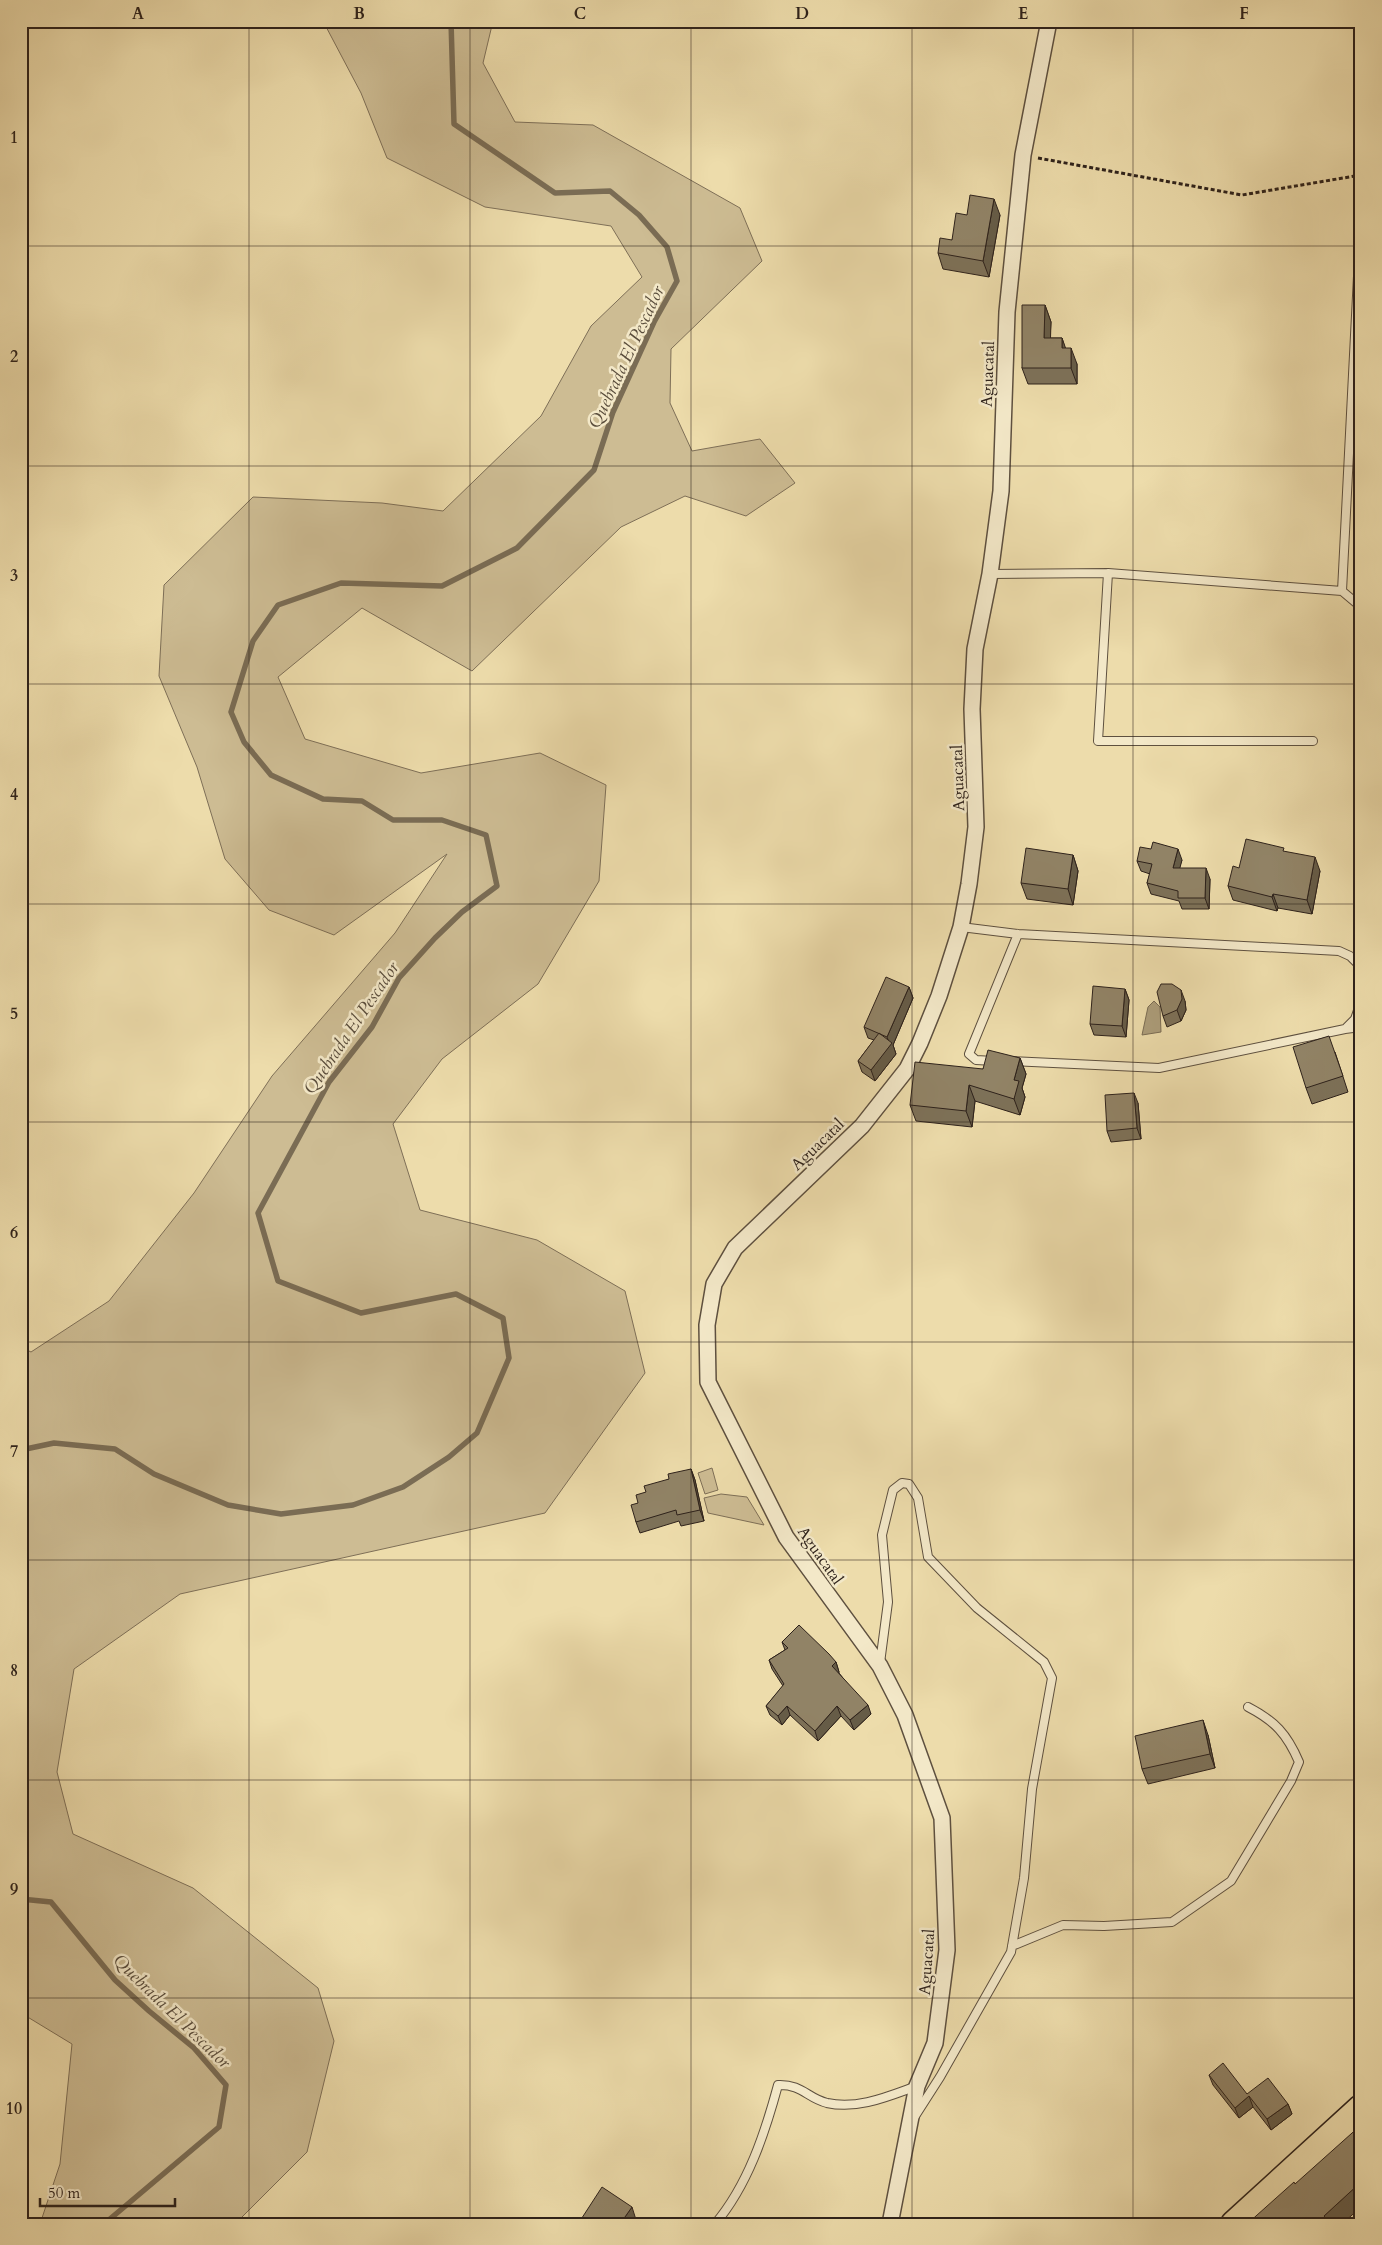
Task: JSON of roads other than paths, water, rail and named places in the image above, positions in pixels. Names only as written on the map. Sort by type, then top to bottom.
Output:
[{"type":"highway","points":[[1234,2224],[1361,2108]]},
{"type":"street","name":"Aguacatal","points":[[890,2224],[917,2086],[935,2043],[947,1950],[942,1818],[905,1715],[880,1666],[782,1528],[708,1382],[707,1325],[714,1284],[735,1248],[862,1126],[907,1069],[920,1043],[938,996],[961,927],[969,884],[976,827],[972,708],[975,648],[990,574],[1001,491],[1007,312],[1023,155],[1049,21]]},
{"type":"lane","points":[[1342,591],[1358,276]]},
{"type":"lane","points":[[990,574],[1108,573],[1342,591],[1361,607]]},
{"type":"lane","points":[[1108,573],[1098,740],[1313,741]]},
{"type":"lane","points":[[961,927],[1018,934],[1339,951],[1350,956],[1361,967]]},
{"type":"lane","points":[[1018,934],[969,1054],[976,1060],[1159,1068],[1361,1027]]},
{"type":"lane","points":[[1345,1029],[1355,1019],[1361,1002]]},
{"type":"lane","points":[[880,1666],[888,1602],[882,1534],[893,1490],[902,1482],[909,1484],[918,1498],[928,1557],[976,1608],[1044,1662],[1052,1678],[1032,1789],[1024,1878],[1011,1952],[940,2078],[910,2124]]},
{"type":"lane","points":[[1012,1946],[1062,1925],[1104,1926],[1172,1922],[1231,1881],[1291,1781],[1299,1762],[1291,1744],[1269,1718],[1248,1707]]},
{"type":"lane","points":[[715,2224],[743,2180],[759,2146],[778,2085],[791,2084],[826,2103],[854,2105],[917,2086]]},
{"type":"waterway","name":"Quebrada El Pescador","points":[[21,1450],[54,1443],[115,1449],[154,1474],[228,1505],[281,1514],[353,1505],[403,1487],[449,1457],[477,1433],[509,1358],[503,1318],[456,1294],[361,1313],[278,1281],[258,1213],[329,1082],[372,1027],[399,978],[435,938],[462,912],[497,886],[486,835],[442,820],[393,820],[362,801],[323,799],[271,775],[244,742],[231,712],[253,641],[278,605],[341,583],[442,586],[517,548],[594,470],[613,412],[654,322],[677,281],[667,247],[639,215],[610,191],[555,193],[454,124],[451,21]]},
{"type":"waterway","name":"Quebrada El Pescador","points":[[21,1899],[51,1902],[115,1980],[194,2048],[226,2085],[219,2127],[104,2224]]}]
